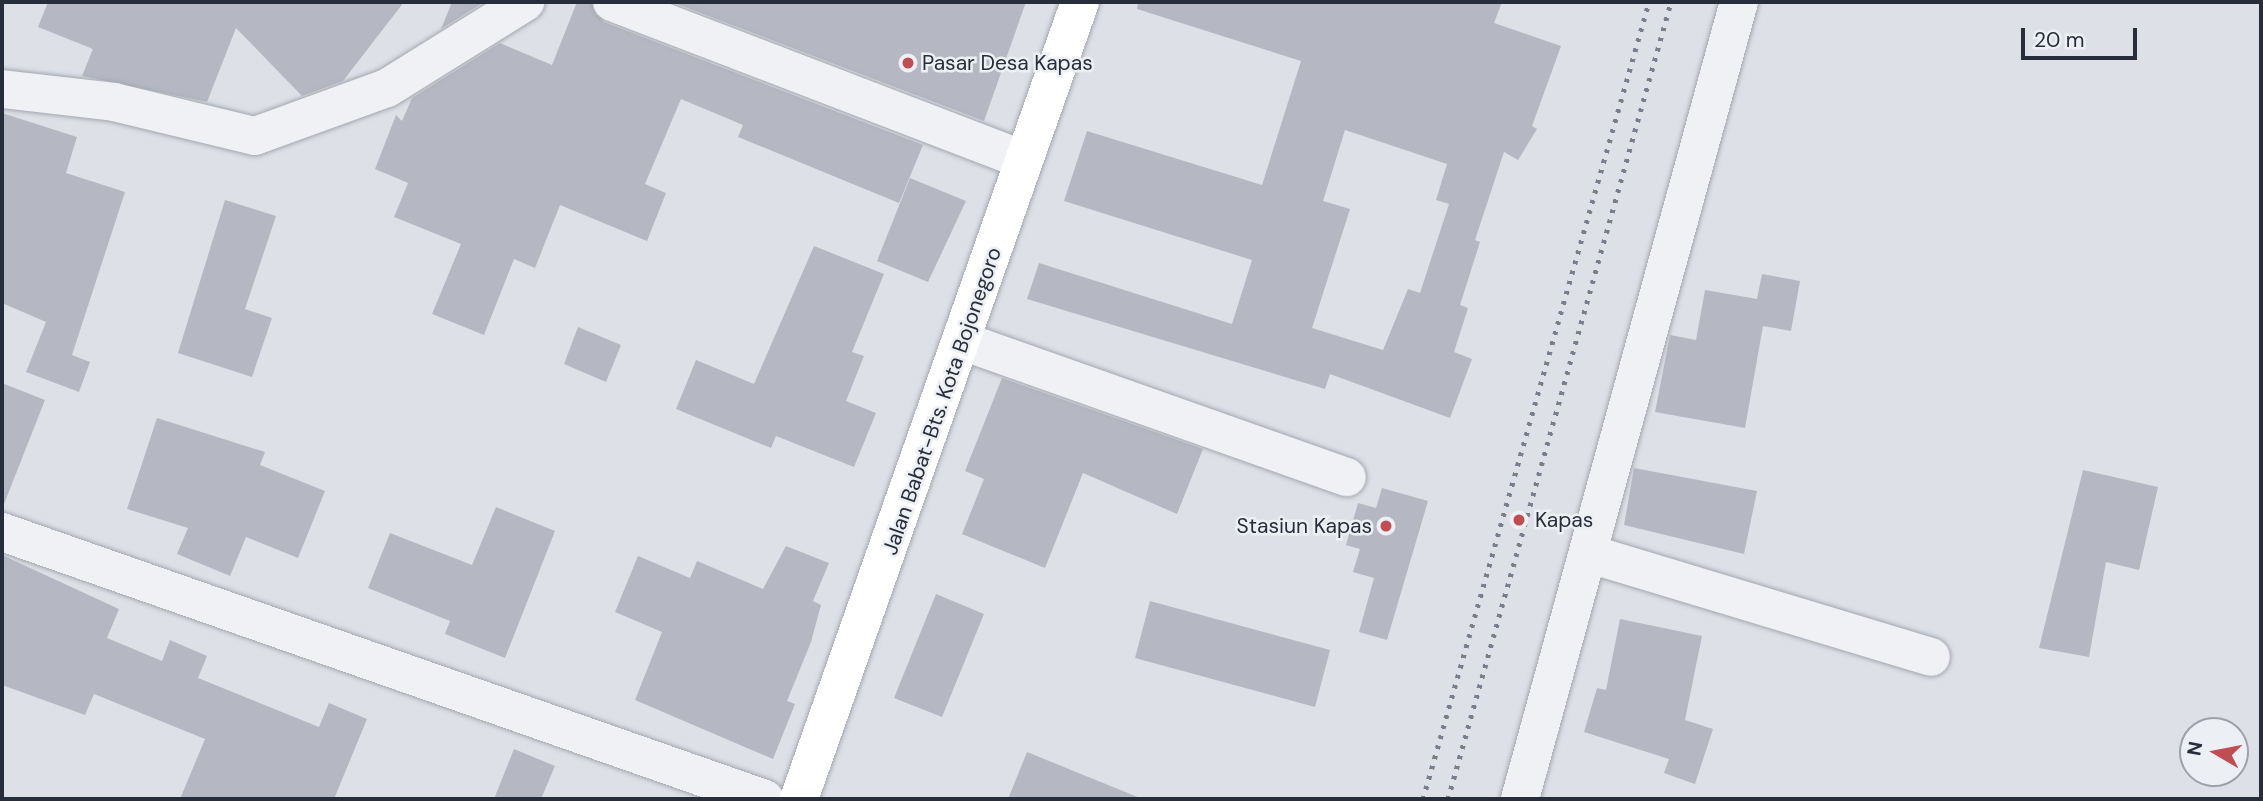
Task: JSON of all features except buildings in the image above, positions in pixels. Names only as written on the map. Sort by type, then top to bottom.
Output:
[{"type":"highway","name":"Jalan Babat-Bts. Kota Bojonegoro","points":[[799,799],[965,342],[1024,160],[1080,2]]},
{"type":"street","points":[[2,89],[114,102],[256,136],[387,88],[525,2]]},
{"type":"street","points":[[612,2],[1024,160]]},
{"type":"street","points":[[1520,799],[1590,554],[1739,2]]},
{"type":"street","points":[[965,342],[1347,477]]},
{"type":"street","points":[[2,532],[765,799]]},
{"type":"street","points":[[1590,554],[1931,657]]},
{"type":"railway","points":[[1423,799],[1649,2]]},
{"type":"railway","points":[[1448,799],[1671,2]]},
{"type":"place","name":"Pasar Desa Kapas","points":[[908,63]]},
{"type":"place","name":"Kapas","points":[[1519,520]]},
{"type":"place","name":"Stasiun Kapas","points":[[1386,526]]}]
